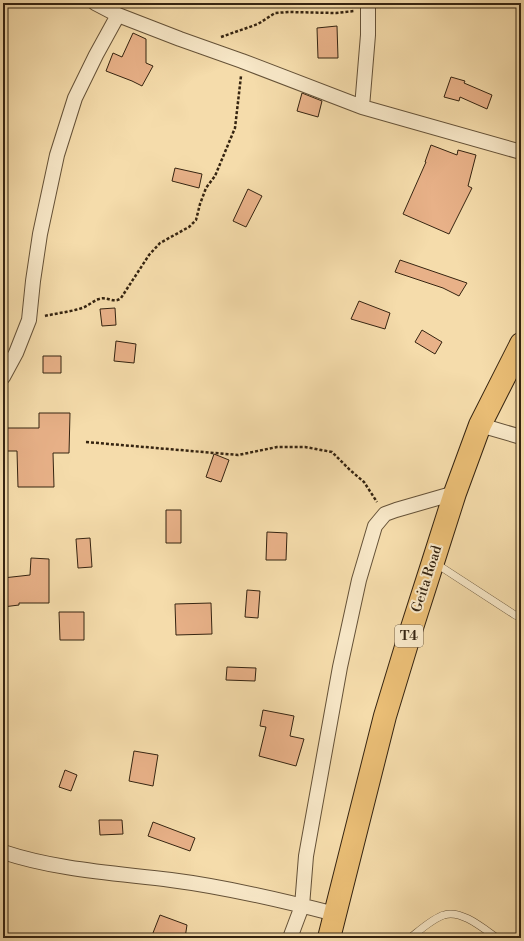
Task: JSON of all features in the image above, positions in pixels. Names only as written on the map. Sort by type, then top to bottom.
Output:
[{"type":"highway","name":"Geita Road","points":[[329,938],[385,716],[455,493],[480,425],[521,344]]},
{"type":"street","points":[[102,5],[118,15],[362,107],[521,152]]},
{"type":"street","points":[[362,107],[369,6]]},
{"type":"street","points":[[3,377],[16,353],[28,320],[40,234],[57,156],[75,98],[118,15]]},
{"type":"street","points":[[480,425],[521,437]]},
{"type":"street","points":[[290,938],[302,906],[306,856],[340,667],[359,580],[376,526],[384,514],[455,493]]},
{"type":"street","points":[[3,852],[17,857],[67,868],[201,884],[274,898],[335,914]]},
{"type":"lane","points":[[433,562],[521,618]]},
{"type":"lane","points":[[410,938],[438,917],[445,914],[464,916],[497,938]]},
{"type":"path","points":[[198,46],[258,24],[275,13],[336,13],[369,6]]},
{"type":"path","points":[[28,320],[83,308],[99,299],[106,298],[115,301],[118,300],[121,298],[150,255],[160,243],[189,227],[196,220],[206,188],[215,176],[235,128],[242,61]]},
{"type":"path","points":[[86,442],[238,455],[277,447],[305,447],[332,452],[364,482],[384,514]]},
{"type":"building","points":[[337,26],[338,58],[318,58],[317,28]]},
{"type":"building","points":[[133,33],[146,39],[146,63],[153,66],[142,86],[106,71],[113,53],[122,57]]},
{"type":"building","points":[[451,77],[465,81],[464,83],[492,95],[487,109],[460,97],[459,101],[444,97]]},
{"type":"building","points":[[302,93],[322,101],[318,117],[297,111]]},
{"type":"building","points":[[431,145],[457,155],[458,150],[476,155],[468,186],[472,188],[449,234],[403,214],[426,162]]},
{"type":"building","points":[[175,168],[202,174],[199,188],[172,181]]},
{"type":"building","points":[[248,189],[262,196],[246,227],[233,221]]},
{"type":"building","points":[[400,260],[467,283],[459,296],[443,288],[395,272]]},
{"type":"building","points":[[359,301],[390,313],[385,329],[351,319]]},
{"type":"building","points":[[115,308],[116,325],[102,326],[100,309]]},
{"type":"building","points":[[422,330],[442,342],[435,354],[415,342]]},
{"type":"building","points":[[116,341],[136,344],[134,363],[114,361]]},
{"type":"building","points":[[43,356],[61,356],[61,373],[43,373]]},
{"type":"building","points":[[39,413],[70,413],[69,453],[53,453],[54,487],[18,487],[17,451],[3,451],[3,428],[39,428]]},
{"type":"building","points":[[214,454],[229,460],[221,482],[206,477]]},
{"type":"building","points":[[166,510],[181,510],[181,543],[166,543]]},
{"type":"building","points":[[267,532],[287,533],[286,560],[266,560]]},
{"type":"building","points":[[90,538],[92,567],[78,568],[76,539]]},
{"type":"building","points":[[31,558],[49,559],[49,603],[19,603],[19,605],[3,607],[3,578],[30,575]]},
{"type":"building","points":[[247,590],[260,591],[258,618],[245,617]]},
{"type":"building","points":[[211,603],[212,634],[176,635],[175,604]]},
{"type":"building","points":[[59,612],[84,612],[84,640],[60,640]]},
{"type":"building","points":[[227,667],[256,668],[255,681],[226,680]]},
{"type":"building","points":[[263,710],[294,716],[290,736],[304,739],[296,766],[259,756],[266,727],[260,726]]},
{"type":"building","points":[[134,751],[158,755],[153,786],[129,781]]},
{"type":"building","points":[[65,770],[77,775],[71,791],[59,787]]},
{"type":"building","points":[[99,820],[122,820],[123,834],[100,835]]},
{"type":"building","points":[[153,822],[195,838],[190,851],[148,836]]},
{"type":"building","points":[[160,915],[187,925],[185,938],[151,938]]}]
